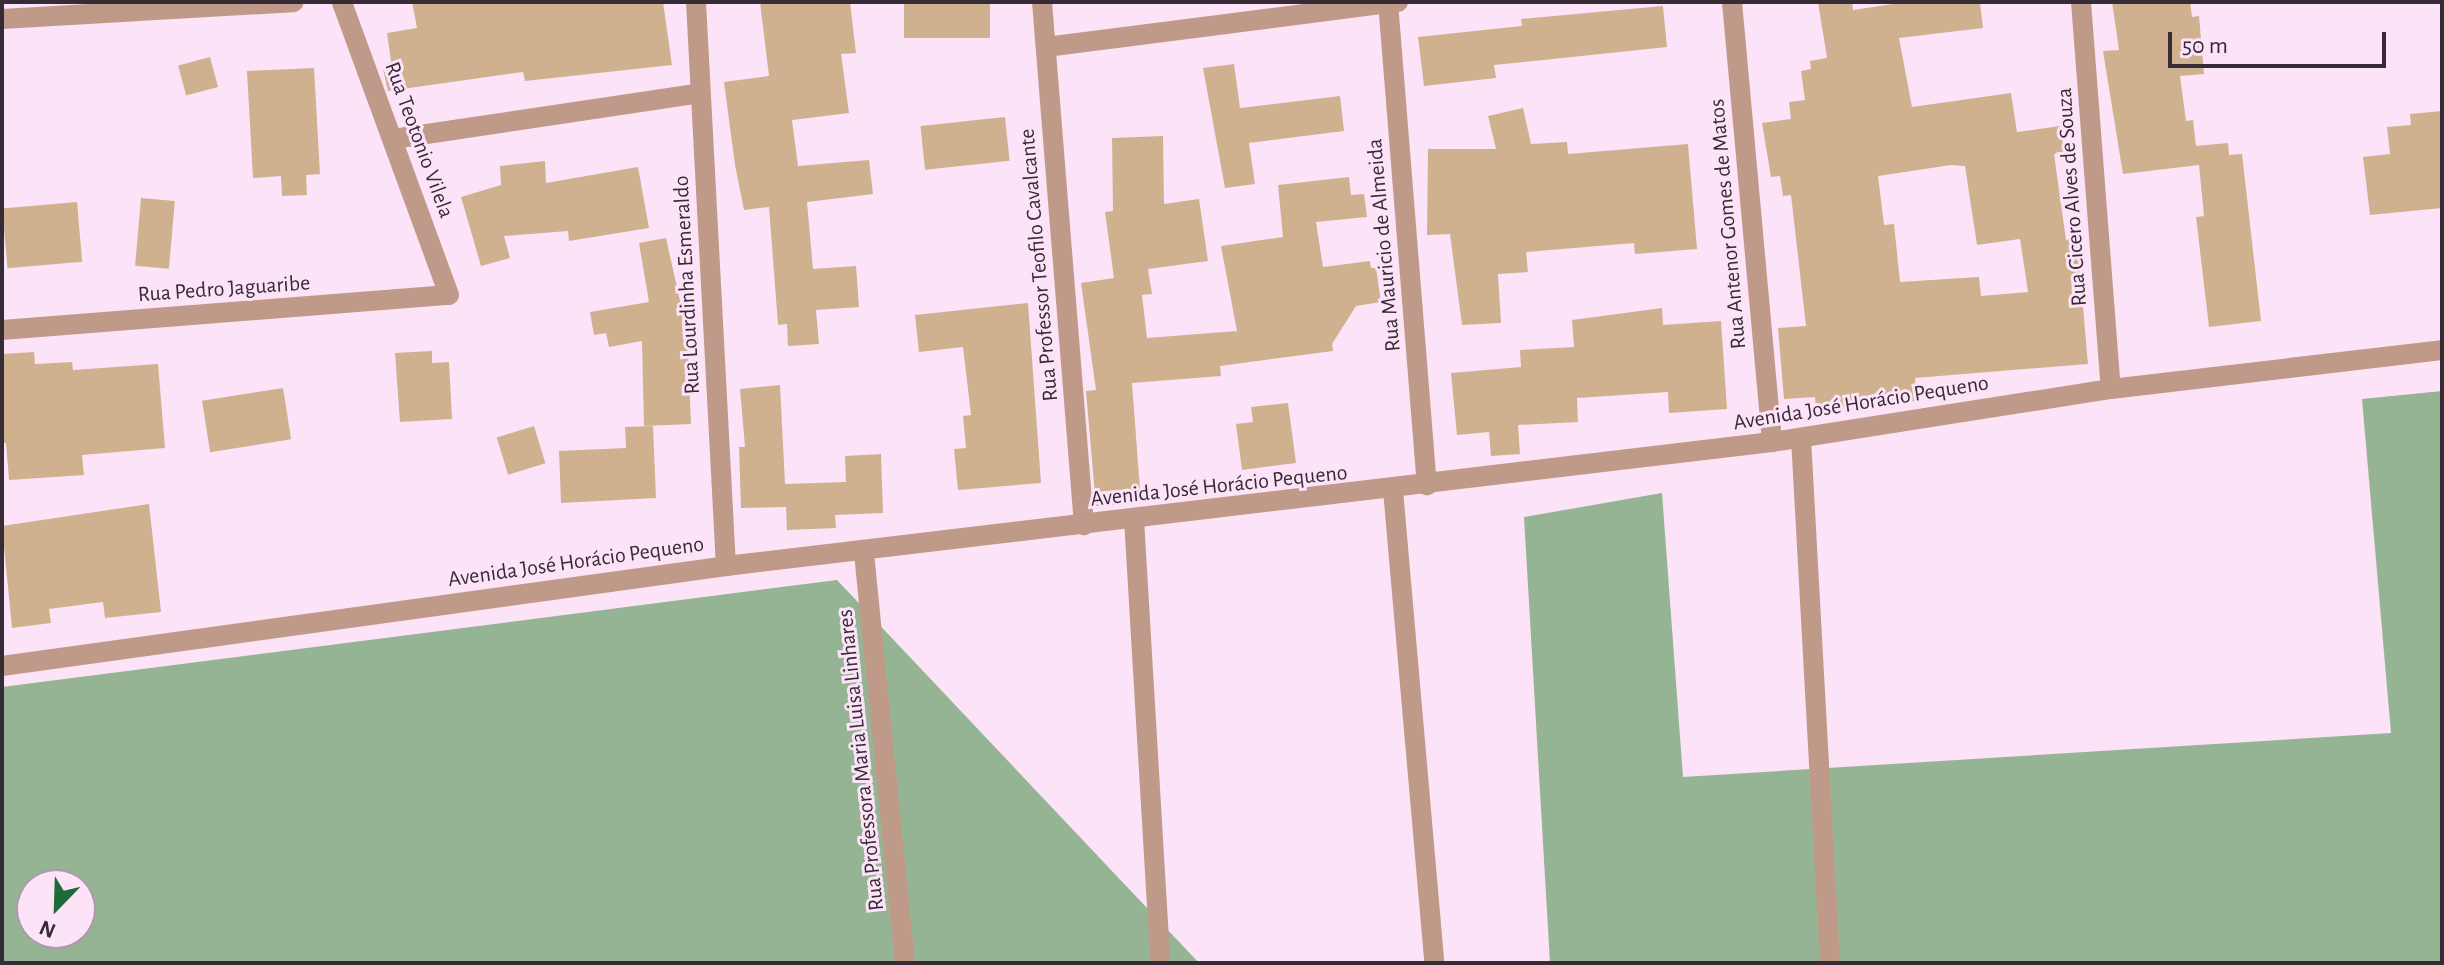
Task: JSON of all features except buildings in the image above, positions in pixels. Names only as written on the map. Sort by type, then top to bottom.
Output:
[{"type":"street","points":[[2,19],[294,2]]},
{"type":"street","name":"Rua Teotonio Vilela","points":[[342,2],[449,295]]},
{"type":"street","name":"Rua Lourdinha Esmeraldo","points":[[696,2],[726,566]]},
{"type":"street","name":"Rua Professor Teofilo Cavalcante","points":[[1042,2],[1084,525]]},
{"type":"street","points":[[1046,47],[1392,2]]},
{"type":"street","name":"Rua Mauricio de Almeida","points":[[1392,2],[1427,485]]},
{"type":"street","name":"Rua Antenor Gomes de Matos","points":[[1732,2],[1772,442]]},
{"type":"street","name":"Rua Cicero Alves de Souza","points":[[2081,2],[2111,389]]},
{"type":"street","points":[[393,139],[701,93]]},
{"type":"street","name":"Rua Pedro Jaguaribe","points":[[2,330],[449,295]]},
{"type":"street","name":"Avenida José Horácio Pequeno","points":[[2,666],[726,566],[864,553],[1393,490],[1801,438],[2111,389],[2442,350]]},
{"type":"street","points":[[1801,438],[1830,963]]},
{"type":"street","points":[[1393,490],[1434,963]]},
{"type":"street","points":[[1134,519],[1160,963]]},
{"type":"street","name":"Rua Professora Maria Luisa Linhares","points":[[864,553],[905,963]]},
{"type":"green space","points":[[2442,391],[2442,963],[1550,963],[1524,517],[1662,493],[1683,777],[2391,733],[2362,399]]},
{"type":"green space","points":[[837,580],[1199,963],[2,963],[2,687]]}]
